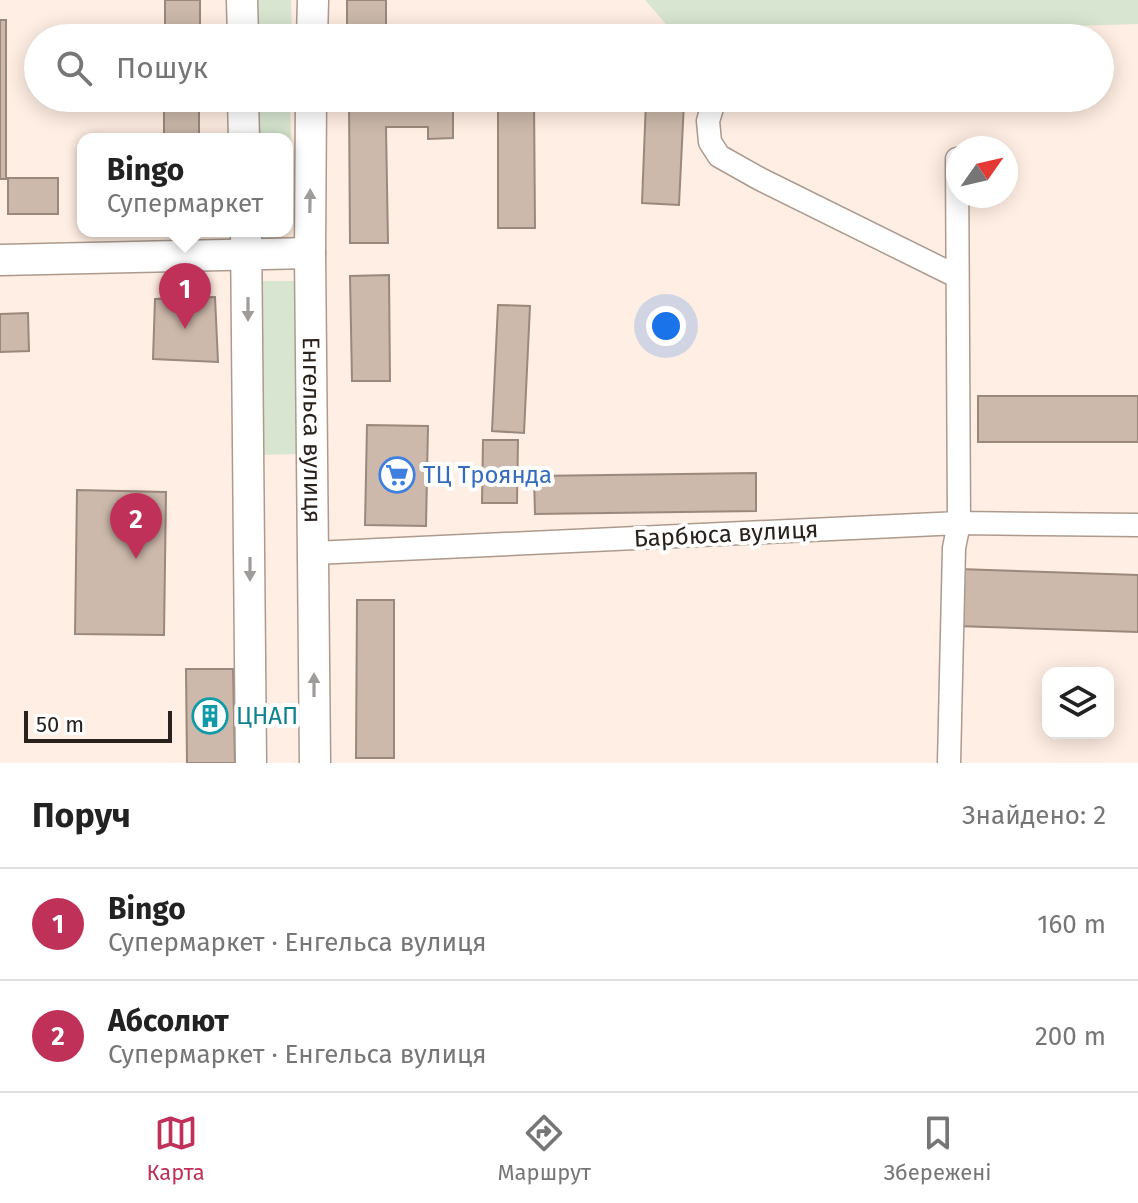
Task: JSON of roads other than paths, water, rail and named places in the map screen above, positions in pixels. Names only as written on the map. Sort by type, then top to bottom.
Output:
[{"type":"street","points":[[242,0],[243,24]]},
{"type":"street","points":[[312,24],[313,0]]},
{"type":"street","points":[[243,112],[244,133]]},
{"type":"street","name":"Енгельса вулиця","points":[[311,112],[315,763]]},
{"type":"street","points":[[711,112],[708,121],[710,142],[719,156],[956,276]]},
{"type":"street","points":[[949,763],[954,548],[959,523],[957,208]]},
{"type":"street","points":[[247,243],[251,763]]},
{"type":"street","points":[[0,260],[247,243],[310,253]]},
{"type":"street","name":"Барбюса вулиця","points":[[314,553],[959,523],[1138,525]]},
{"type":"place","name":"Bingo","points":[[185,329]]},
{"type":"place","name":"ТЦ Троянда","points":[[397,475]]},
{"type":"place","name":"Абсолют","points":[[136,559]]},
{"type":"place","name":"ЦНАП","points":[[210,716]]}]
